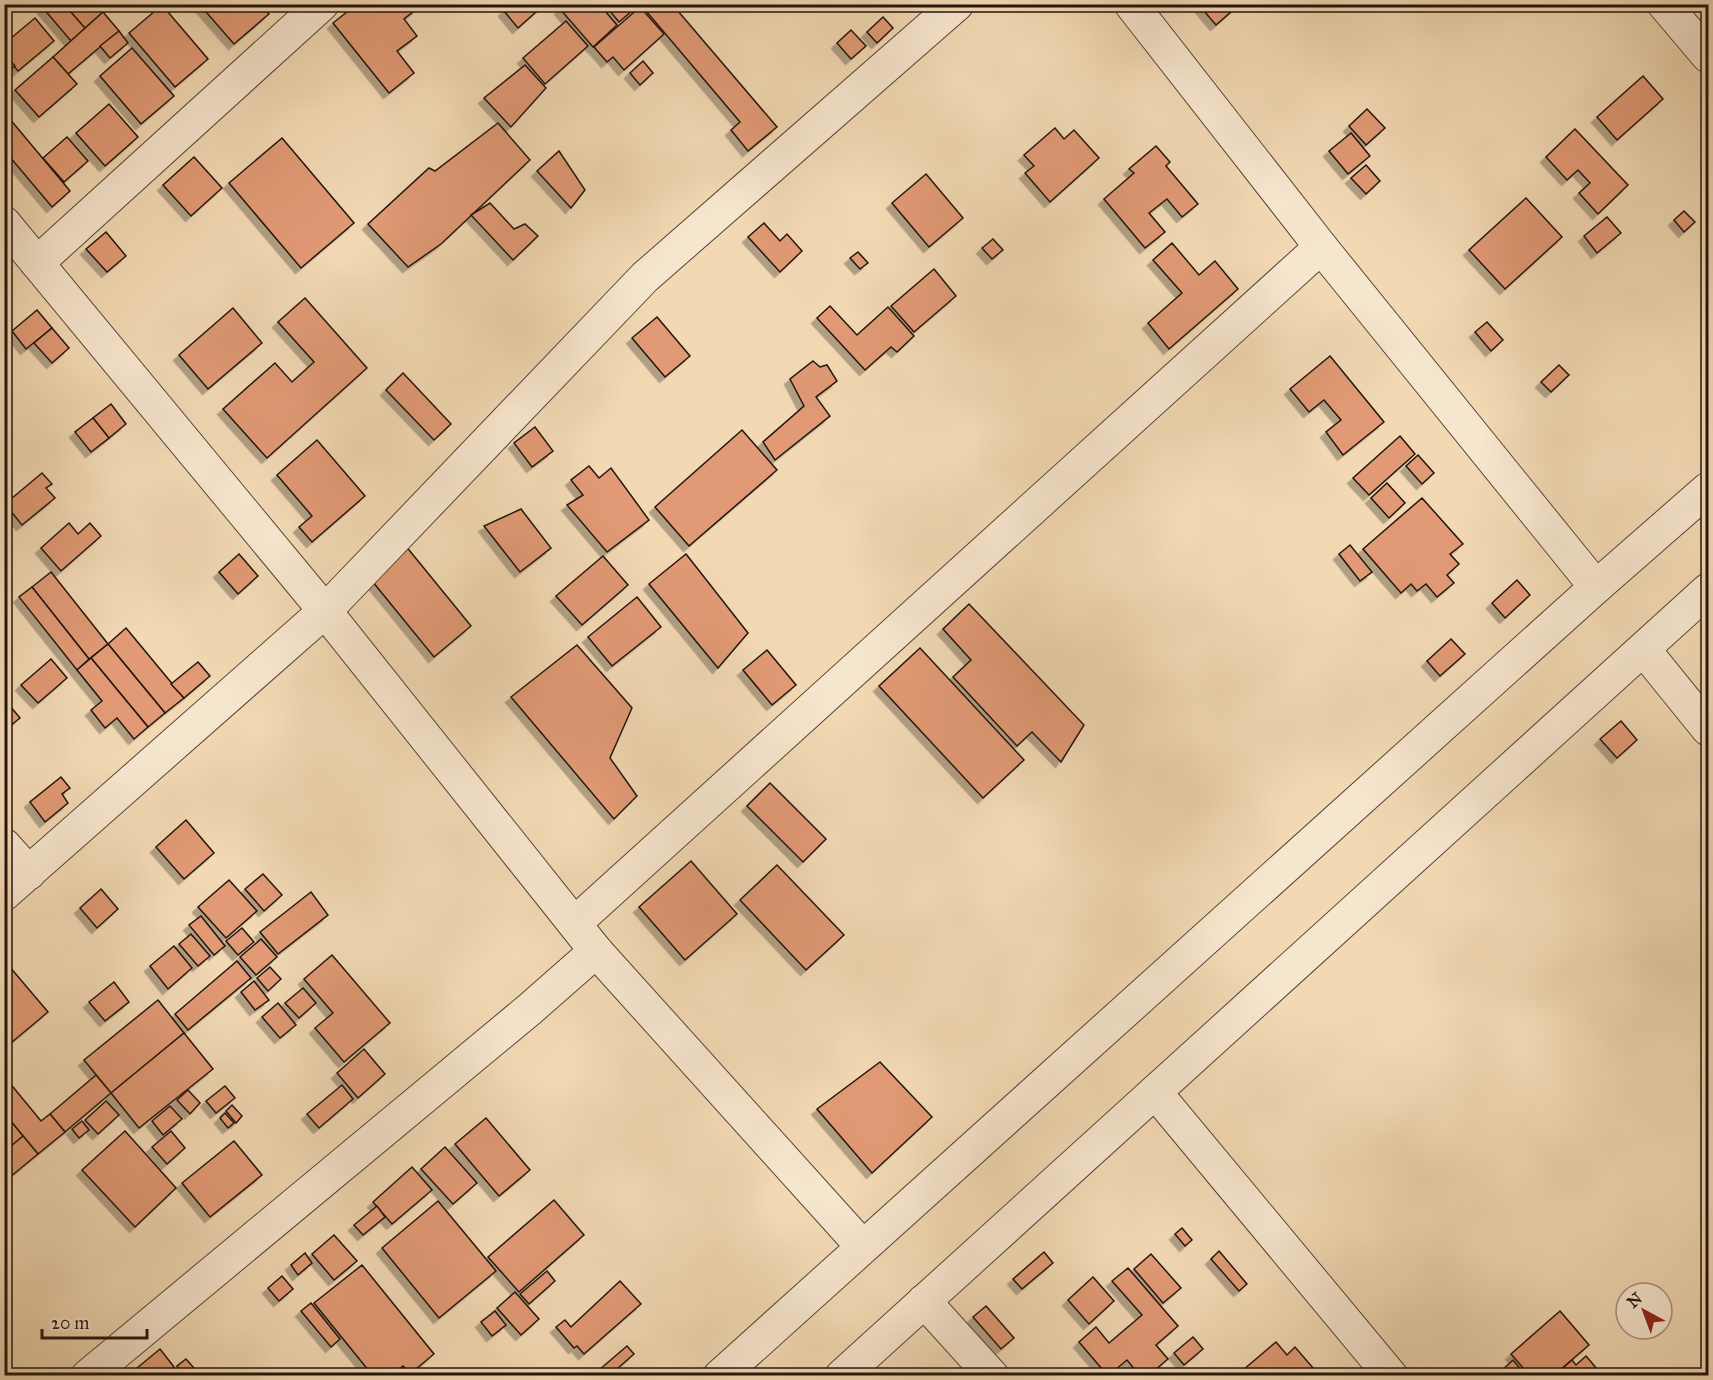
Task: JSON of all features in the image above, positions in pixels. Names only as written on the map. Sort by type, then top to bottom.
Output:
[{"type":"street","points":[[38,263],[322,4]]},
{"type":"street","points":[[4,894],[325,610],[645,277],[957,4]]},
{"type":"street","points":[[1131,4],[1321,247],[1596,587]]},
{"type":"street","points":[[1664,4],[1708,56]]},
{"type":"street","points":[[4,223],[325,610],[596,951],[862,1246]]},
{"type":"street","points":[[574,923],[1321,247]]},
{"type":"street","points":[[720,1376],[1596,587],[1708,489]]},
{"type":"street","points":[[842,1376],[1708,590]]},
{"type":"street","points":[[1644,650],[1708,729]]},
{"type":"street","points":[[4,845],[29,873]]},
{"type":"street","points":[[88,1376],[512,1024],[596,951]]},
{"type":"street","points":[[1155,1092],[1391,1376]]},
{"type":"street","points":[[924,1300],[992,1376]]},
{"type":"building","points":[[48,4],[64,4],[85,28],[71,41],[43,8]]},
{"type":"building","points":[[64,4],[96,4],[103,12],[85,28]]},
{"type":"building","points":[[199,4],[261,4],[269,14],[234,44]]},
{"type":"building","points":[[357,4],[416,4],[418,8],[404,19],[417,36],[397,51],[414,73],[389,93],[333,23]]},
{"type":"building","points":[[511,4],[545,4],[518,28],[504,11]]},
{"type":"building","points":[[565,4],[599,4],[617,25],[593,47],[560,9]]},
{"type":"building","points":[[604,4],[638,4],[639,5],[619,22]]},
{"type":"building","points":[[672,4],[777,127],[748,151],[731,130],[740,122],[641,5]]},
{"type":"building","points":[[1198,4],[1240,4],[1216,25]]},
{"type":"building","points":[[162,5],[208,59],[175,87],[129,33]]},
{"type":"building","points":[[640,7],[664,34],[624,70],[613,57],[607,62],[594,47]]},
{"type":"building","points":[[103,12],[119,31],[68,74],[53,57]]},
{"type":"building","points":[[883,17],[893,28],[877,43],[867,32]]},
{"type":"building","points":[[35,18],[54,41],[18,71],[4,54],[4,44]]},
{"type":"building","points":[[566,21],[588,46],[545,84],[523,58]]},
{"type":"building","points":[[851,30],[866,46],[851,59],[837,43]]},
{"type":"building","points":[[119,31],[128,43],[110,58],[100,46]]},
{"type":"building","points":[[132,48],[174,96],[141,124],[100,76]]},
{"type":"building","points":[[4,54],[15,66],[4,74]]},
{"type":"building","points":[[53,57],[77,84],[39,117],[15,90]]},
{"type":"building","points":[[643,61],[653,73],[640,85],[630,73]]},
{"type":"building","points":[[525,65],[546,88],[511,127],[484,98]]},
{"type":"building","points":[[1643,76],[1663,99],[1617,140],[1597,117]]},
{"type":"building","points":[[109,104],[138,137],[105,166],[76,133]]},
{"type":"building","points":[[1367,109],[1385,128],[1366,145],[1349,126]]},
{"type":"building","points":[[4,112],[70,191],[52,207],[4,150]]},
{"type":"building","points":[[498,123],[530,160],[441,244],[408,267],[368,224],[429,168],[435,171]]},
{"type":"building","points":[[1055,128],[1064,139],[1074,130],[1099,158],[1050,202],[1025,173],[1034,166],[1024,155]]},
{"type":"building","points":[[1575,129],[1628,185],[1598,214],[1579,193],[1590,183],[1578,170],[1567,180],[1546,157]]},
{"type":"building","points":[[1351,133],[1370,156],[1348,174],[1329,151]]},
{"type":"building","points":[[67,137],[88,161],[64,182],[43,158]]},
{"type":"building","points":[[282,138],[354,223],[301,268],[229,183]]},
{"type":"building","points":[[1156,146],[1170,162],[1166,166],[1198,204],[1182,217],[1167,199],[1149,213],[1165,232],[1145,248],[1104,199],[1134,173],[1129,169]]},
{"type":"building","points":[[559,151],[585,190],[571,208],[537,171]]},
{"type":"building","points":[[194,157],[222,188],[191,216],[163,185]]},
{"type":"building","points":[[1366,165],[1380,181],[1366,194],[1351,178]]},
{"type":"building","points":[[926,174],[963,218],[929,247],[892,203]]},
{"type":"building","points":[[1526,198],[1562,237],[1505,289],[1469,250]]},
{"type":"building","points":[[490,203],[514,229],[525,224],[538,236],[513,260],[471,215]]},
{"type":"building","points":[[1684,211],[1695,222],[1684,232],[1674,220]]},
{"type":"building","points":[[1607,217],[1621,233],[1597,253],[1584,236]]},
{"type":"building","points":[[764,223],[780,241],[787,234],[802,251],[780,272],[748,237]]},
{"type":"building","points":[[106,232],[126,256],[107,272],[86,249]]},
{"type":"building","points":[[993,239],[1003,250],[992,259],[982,248]]},
{"type":"building","points":[[1172,243],[1199,275],[1215,261],[1238,289],[1169,349],[1148,323],[1182,293],[1153,260]]},
{"type":"building","points":[[858,252],[868,263],[860,269],[850,258]]},
{"type":"building","points":[[934,269],[956,296],[914,332],[891,306]]},
{"type":"building","points":[[305,298],[367,368],[267,458],[223,409],[275,363],[292,382],[314,362],[278,322]]},
{"type":"building","points":[[830,306],[857,335],[888,307],[914,336],[897,352],[891,347],[865,370],[817,318]]},
{"type":"building","points":[[233,308],[262,343],[208,389],[179,355]]},
{"type":"building","points":[[37,310],[52,328],[26,349],[12,331]]},
{"type":"building","points":[[657,317],[690,356],[665,377],[632,338]]},
{"type":"building","points":[[1487,322],[1503,340],[1491,351],[1475,332]]},
{"type":"building","points":[[52,328],[69,348],[52,363],[34,343]]},
{"type":"building","points":[[1330,356],[1384,422],[1343,455],[1326,432],[1341,420],[1324,400],[1309,412],[1290,389]]},
{"type":"building","points":[[813,361],[820,367],[827,365],[837,381],[816,397],[830,416],[775,460],[763,442],[804,406],[790,379]]},
{"type":"building","points":[[1559,365],[1569,375],[1551,392],[1541,382]]},
{"type":"building","points":[[403,373],[451,424],[434,440],[386,390]]},
{"type":"building","points":[[111,404],[126,424],[109,438],[93,418]]},
{"type":"building","points":[[93,418],[109,438],[91,452],[75,432]]},
{"type":"building","points":[[535,427],[553,451],[532,467],[514,443]]},
{"type":"building","points":[[742,430],[777,470],[689,546],[655,507]]},
{"type":"building","points":[[1400,436],[1415,454],[1369,495],[1353,478]]},
{"type":"building","points":[[317,440],[365,496],[312,542],[299,527],[312,516],[277,475]]},
{"type":"building","points":[[1418,455],[1434,473],[1422,484],[1406,466]]},
{"type":"building","points":[[589,466],[599,478],[611,468],[649,520],[607,552],[567,505],[583,495],[571,480]]},
{"type":"building","points":[[42,473],[52,484],[46,488],[55,498],[22,525],[5,504]]},
{"type":"building","points":[[1387,483],[1405,503],[1389,518],[1371,498]]},
{"type":"building","points":[[1422,498],[1463,544],[1450,554],[1459,564],[1447,575],[1454,583],[1437,597],[1426,584],[1417,591],[1411,584],[1401,593],[1363,549]]},
{"type":"building","points":[[521,509],[551,548],[520,572],[484,526]]},
{"type":"building","points":[[69,523],[78,534],[90,523],[101,536],[61,571],[41,548]]},
{"type":"building","points":[[405,545],[471,626],[434,657],[368,576]]},
{"type":"building","points":[[1350,545],[1372,572],[1360,581],[1339,554]]},
{"type":"building","points":[[239,554],[258,576],[238,594],[219,572]]},
{"type":"building","points":[[686,554],[748,633],[718,668],[649,584]]},
{"type":"building","points":[[603,556],[628,585],[582,625],[556,596]]},
{"type":"building","points":[[51,572],[108,644],[89,659],[32,587]]},
{"type":"building","points":[[1517,580],[1530,595],[1505,618],[1492,603]]},
{"type":"building","points":[[32,587],[89,659],[77,670],[19,597]]},
{"type":"building","points":[[637,597],[661,627],[612,666],[588,637]]},
{"type":"building","points":[[969,604],[1084,725],[1061,762],[1032,732],[1017,746],[953,677],[971,660],[943,629]]},
{"type":"building","points":[[126,628],[184,698],[165,713],[108,644]]},
{"type":"building","points":[[1451,639],[1465,654],[1440,676],[1427,661]]},
{"type":"building","points":[[108,644],[165,713],[148,727],[91,658]]},
{"type":"building","points":[[577,645],[632,708],[610,758],[637,796],[614,819],[511,697]]},
{"type":"building","points":[[920,648],[1024,760],[983,798],[879,686]]},
{"type":"building","points":[[767,650],[796,685],[772,705],[743,670]]},
{"type":"building","points":[[91,658],[148,727],[134,739],[117,718],[105,728],[91,710],[102,701],[77,670]]},
{"type":"building","points":[[51,659],[67,678],[38,703],[21,685]]},
{"type":"building","points":[[198,662],[210,676],[184,698],[171,684]]},
{"type":"building","points":[[4,699],[20,718],[4,731]]},
{"type":"building","points":[[1621,721],[1637,740],[1617,758],[1600,739]]},
{"type":"building","points":[[61,777],[70,788],[62,794],[68,803],[45,822],[30,802]]},
{"type":"building","points":[[770,783],[826,839],[803,862],[747,806]]},
{"type":"building","points":[[186,820],[214,853],[184,879],[156,847]]},
{"type":"building","points":[[691,861],[737,914],[685,960],[639,907]]},
{"type":"building","points":[[777,865],[844,935],[806,970],[740,900]]},
{"type":"building","points":[[263,874],[282,895],[264,911],[245,889]]},
{"type":"building","points":[[229,880],[257,911],[226,938],[198,907]]},
{"type":"building","points":[[101,889],[118,909],[97,928],[80,908]]},
{"type":"building","points":[[311,892],[328,915],[278,954],[260,932]]},
{"type":"building","points":[[201,916],[225,946],[214,955],[189,925]]},
{"type":"building","points":[[242,928],[254,942],[238,955],[226,941]]},
{"type":"building","points":[[191,934],[210,956],[198,966],[179,944]]},
{"type":"building","points":[[261,939],[277,957],[256,975],[240,957]]},
{"type":"building","points":[[174,946],[192,968],[168,989],[150,966]]},
{"type":"building","points":[[332,955],[390,1023],[344,1062],[315,1028],[333,1013],[304,979]]},
{"type":"building","points":[[237,961],[251,978],[188,1030],[175,1014]]},
{"type":"building","points":[[9,966],[48,1012],[5,1048],[4,969]]},
{"type":"building","points":[[270,967],[281,979],[268,991],[257,978]]},
{"type":"building","points":[[254,981],[269,1000],[255,1010],[241,992]]},
{"type":"building","points":[[114,982],[129,1002],[105,1021],[89,1002]]},
{"type":"building","points":[[303,988],[316,1003],[299,1018],[285,1003]]},
{"type":"building","points":[[158,1000],[184,1033],[111,1093],[84,1060]]},
{"type":"building","points":[[278,1003],[296,1025],[280,1038],[262,1017]]},
{"type":"building","points":[[184,1033],[213,1069],[139,1128],[111,1093]]},
{"type":"building","points":[[364,1049],[385,1074],[358,1098],[337,1073]]},
{"type":"building","points":[[880,1062],[932,1117],[872,1173],[817,1109]]},
{"type":"building","points":[[96,1075],[111,1093],[65,1132],[50,1114]]},
{"type":"building","points":[[4,1076],[41,1121],[50,1114],[65,1132],[38,1154],[4,1113]]},
{"type":"building","points":[[342,1085],[353,1099],[319,1128],[307,1114]]},
{"type":"building","points":[[225,1086],[235,1098],[216,1113],[206,1101]]},
{"type":"building","points":[[188,1090],[200,1103],[190,1114],[177,1100]]},
{"type":"building","points":[[106,1101],[119,1115],[98,1134],[85,1120]]},
{"type":"building","points":[[232,1105],[242,1116],[236,1123],[226,1111]]},
{"type":"building","points":[[170,1106],[182,1119],[163,1135],[152,1121]]},
{"type":"building","points":[[4,1113],[23,1136],[13,1145],[4,1135]]},
{"type":"building","points":[[225,1113],[234,1123],[228,1128],[220,1118]]},
{"type":"building","points":[[486,1118],[530,1170],[499,1196],[455,1144]]},
{"type":"building","points":[[82,1121],[89,1130],[79,1138],[72,1129]]},
{"type":"building","points":[[125,1131],[176,1188],[135,1227],[82,1170]]},
{"type":"building","points":[[171,1131],[185,1148],[167,1164],[152,1147]]},
{"type":"building","points":[[23,1136],[38,1154],[4,1182],[4,1152]]},
{"type":"building","points":[[234,1141],[262,1175],[210,1217],[182,1183]]},
{"type":"building","points":[[445,1147],[477,1183],[453,1204],[421,1169]]},
{"type":"building","points":[[412,1167],[432,1190],[392,1224],[373,1202]]},
{"type":"building","points":[[554,1200],[584,1235],[519,1292],[488,1257]]},
{"type":"building","points":[[438,1201],[496,1271],[439,1318],[382,1248]]},
{"type":"building","points":[[377,1206],[385,1217],[363,1235],[354,1225]]},
{"type":"building","points":[[1182,1228],[1192,1240],[1185,1246],[1175,1234]]},
{"type":"building","points":[[334,1235],[357,1261],[334,1280],[312,1254]]},
{"type":"building","points":[[1219,1251],[1247,1284],[1239,1291],[1211,1259]]},
{"type":"building","points":[[1044,1252],[1053,1263],[1022,1289],[1013,1279]]},
{"type":"building","points":[[305,1253],[312,1263],[298,1275],[291,1265]]},
{"type":"building","points":[[1151,1254],[1181,1288],[1163,1303],[1134,1269]]},
{"type":"building","points":[[362,1265],[434,1354],[410,1374],[403,1366],[391,1376],[373,1376],[314,1303]]},
{"type":"building","points":[[1128,1268],[1178,1326],[1156,1345],[1168,1359],[1148,1376],[1140,1376],[1127,1360],[1108,1376],[1079,1342],[1096,1327],[1109,1343],[1142,1315],[1112,1281]]},
{"type":"building","points":[[547,1271],[555,1281],[529,1304],[520,1294]]},
{"type":"building","points":[[282,1276],[293,1289],[279,1301],[268,1288]]},
{"type":"building","points":[[1093,1277],[1114,1301],[1089,1324],[1068,1300]]},
{"type":"building","points":[[620,1281],[641,1304],[584,1354],[577,1346],[574,1348],[556,1327],[565,1320],[571,1327]]},
{"type":"building","points":[[515,1292],[539,1319],[521,1335],[497,1308]]},
{"type":"building","points":[[311,1303],[340,1339],[331,1347],[301,1311]]},
{"type":"building","points":[[986,1306],[1014,1338],[1001,1349],[973,1317]]},
{"type":"building","points":[[495,1311],[506,1325],[492,1336],[481,1322]]},
{"type":"building","points":[[1560,1311],[1589,1345],[1553,1376],[1530,1376],[1511,1354]]},
{"type":"building","points":[[1193,1337],[1203,1349],[1184,1365],[1174,1353]]},
{"type":"building","points":[[1276,1342],[1287,1355],[1295,1347],[1313,1368],[1304,1376],[1236,1376]]},
{"type":"building","points":[[627,1346],[634,1354],[609,1376],[604,1376],[599,1370]]},
{"type":"building","points":[[160,1349],[174,1367],[163,1376],[143,1376],[137,1368]]},
{"type":"building","points":[[1586,1356],[1603,1376],[1554,1376],[1572,1360],[1576,1365]]},
{"type":"building","points":[[186,1359],[201,1376],[185,1376],[177,1366]]},
{"type":"building","points":[[1513,1360],[1526,1376],[1503,1376],[1500,1372]]}]
